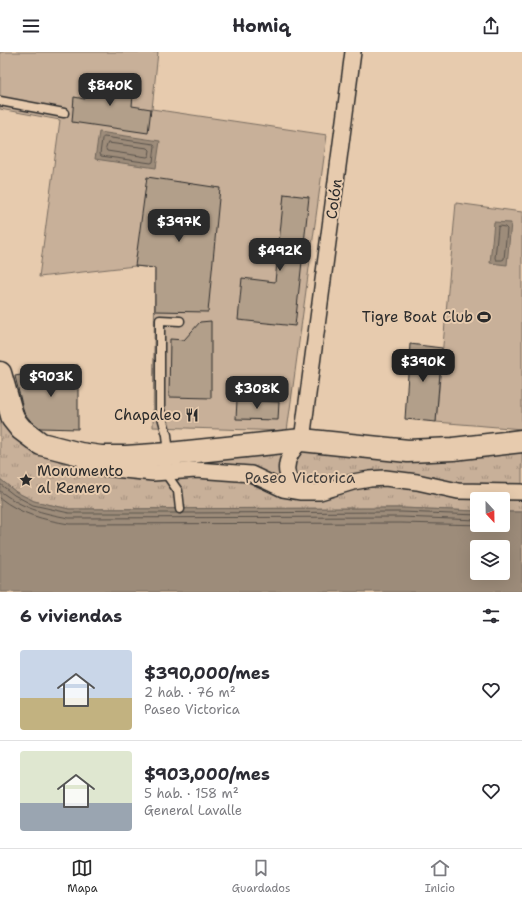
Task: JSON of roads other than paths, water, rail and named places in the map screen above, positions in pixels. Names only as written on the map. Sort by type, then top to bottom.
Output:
[{"type":"street","name":"Colón","points":[[302,440],[353,52]]},
{"type":"street","points":[[0,373],[13,419],[21,429],[41,444],[80,454],[101,457],[126,457],[169,463],[196,470],[251,474],[283,489],[301,492],[320,492],[359,481],[385,478],[417,482],[458,491],[522,492]]},
{"type":"street","points":[[301,492],[289,479],[287,462],[292,450],[302,440]]},
{"type":"street","points":[[169,463],[302,440],[408,451],[454,449],[522,440]]},
{"type":"lane","points":[[0,101],[64,113]]},
{"type":"lane","points":[[180,321],[160,320],[160,410],[167,435],[169,478],[178,491],[180,509]]},
{"type":"water","points":[[99,132],[160,141],[156,168],[95,159]]},
{"type":"water","points":[[494,222],[511,223],[507,265],[490,263]]},
{"type":"water","points":[[0,479],[16,492],[34,501],[69,509],[401,508],[470,511],[470,532],[510,532],[510,512],[522,512],[522,592],[0,592]]},
{"type":"place","name":"Tigre Boat Club","points":[[484,317]]},
{"type":"place","name":"Chapaleo","points":[[192,415]]},
{"type":"place","name":"Monumento al Remero","points":[[26,480]]},
{"type":"park label","name":"Paseo Victorica","points":[[300,478]]}]
